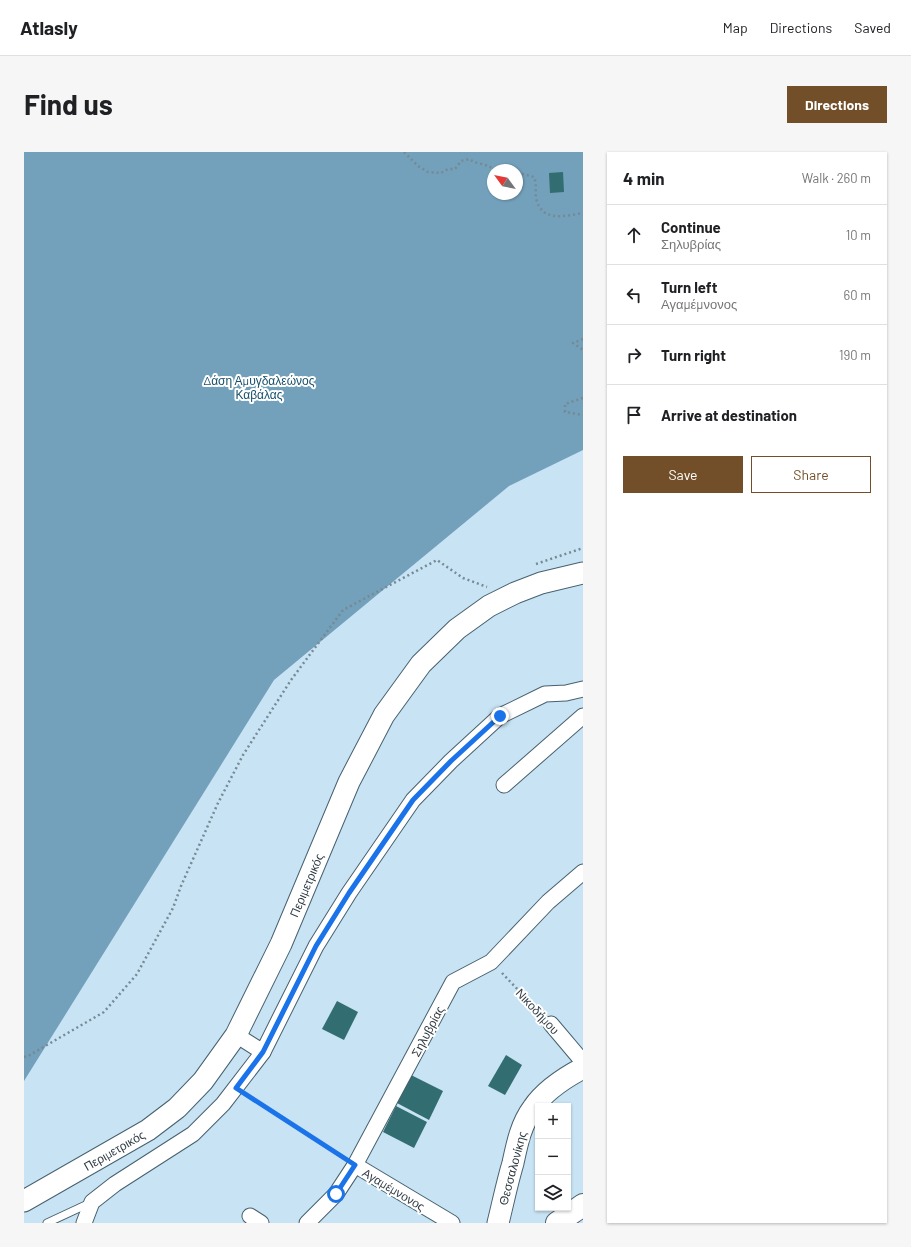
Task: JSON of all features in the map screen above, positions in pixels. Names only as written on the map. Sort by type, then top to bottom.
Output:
[{"type":"main road","name":"Περιμετρικός","points":[[24,1201],[148,1130],[177,1108],[203,1081],[236,1035],[281,944],[349,782],[384,715],[421,664],[457,629],[489,606],[515,593],[541,583],[583,573]]},
{"type":"main road","name":"Θεσσαλονίκης","points":[[498,1223],[520,1135],[526,1119],[537,1103],[549,1090],[583,1068]]},
{"type":"main road","points":[[557,1223],[583,1205]]},
{"type":"street","points":[[84,1223],[92,1202],[115,1184],[193,1134],[223,1104],[236,1088],[263,1052],[316,946],[349,893],[413,800],[451,761],[500,716],[545,694],[566,693],[583,689]]},
{"type":"street","points":[[504,785],[583,716]]},
{"type":"street","name":"Σηλυβρίας","points":[[307,1223],[336,1194],[355,1165],[453,982],[491,962],[548,902],[583,872]]},
{"type":"street","name":"Νικοδήμου","points":[[552,1024],[583,1062]]},
{"type":"street","points":[[236,1035],[263,1052]]},
{"type":"street","name":"Αγαμέμνονος","points":[[355,1165],[452,1223]]},
{"type":"lane","points":[[47,1223],[92,1202]]},
{"type":"path","points":[[404,152],[418,166],[428,172],[441,174],[448,169],[454,169],[461,161],[469,159],[487,165]]},
{"type":"path","points":[[523,174],[534,177],[536,182],[537,201],[542,211],[548,215],[559,216],[583,213]]},
{"type":"path","points":[[583,339],[573,343],[583,350]]},
{"type":"path","points":[[583,398],[565,404],[565,412],[583,415]]},
{"type":"path","points":[[24,1057],[104,1012],[137,974],[173,908],[181,886],[218,803],[243,755],[291,680],[343,610],[437,560],[463,578],[490,588]]},
{"type":"path","name":"Νικοδήμου","points":[[491,962],[552,1024]]},
{"type":"path","name":"Αγαμέμνονος","points":[[236,1088],[355,1165]]},
{"type":"green space","name":"Δάση Αμυγδαλεώνος Καβάλας","points":[[24,152],[583,152],[583,450],[509,486],[274,680],[24,1081]]},
{"type":"building","points":[[563,172],[564,192],[550,193],[549,173]]},
{"type":"building","points":[[337,1001],[358,1012],[344,1040],[322,1029]]},
{"type":"building","points":[[506,1055],[522,1065],[505,1095],[488,1086]]},
{"type":"building","points":[[411,1075],[443,1091],[429,1120],[397,1103]]},
{"type":"building","points":[[396,1106],[427,1122],[414,1148],[383,1132]]},
{"type":"route","points":[[336,1194],[355,1165],[236,1088],[263,1052],[316,946],[349,893],[413,800],[451,761],[500,716]]}]
